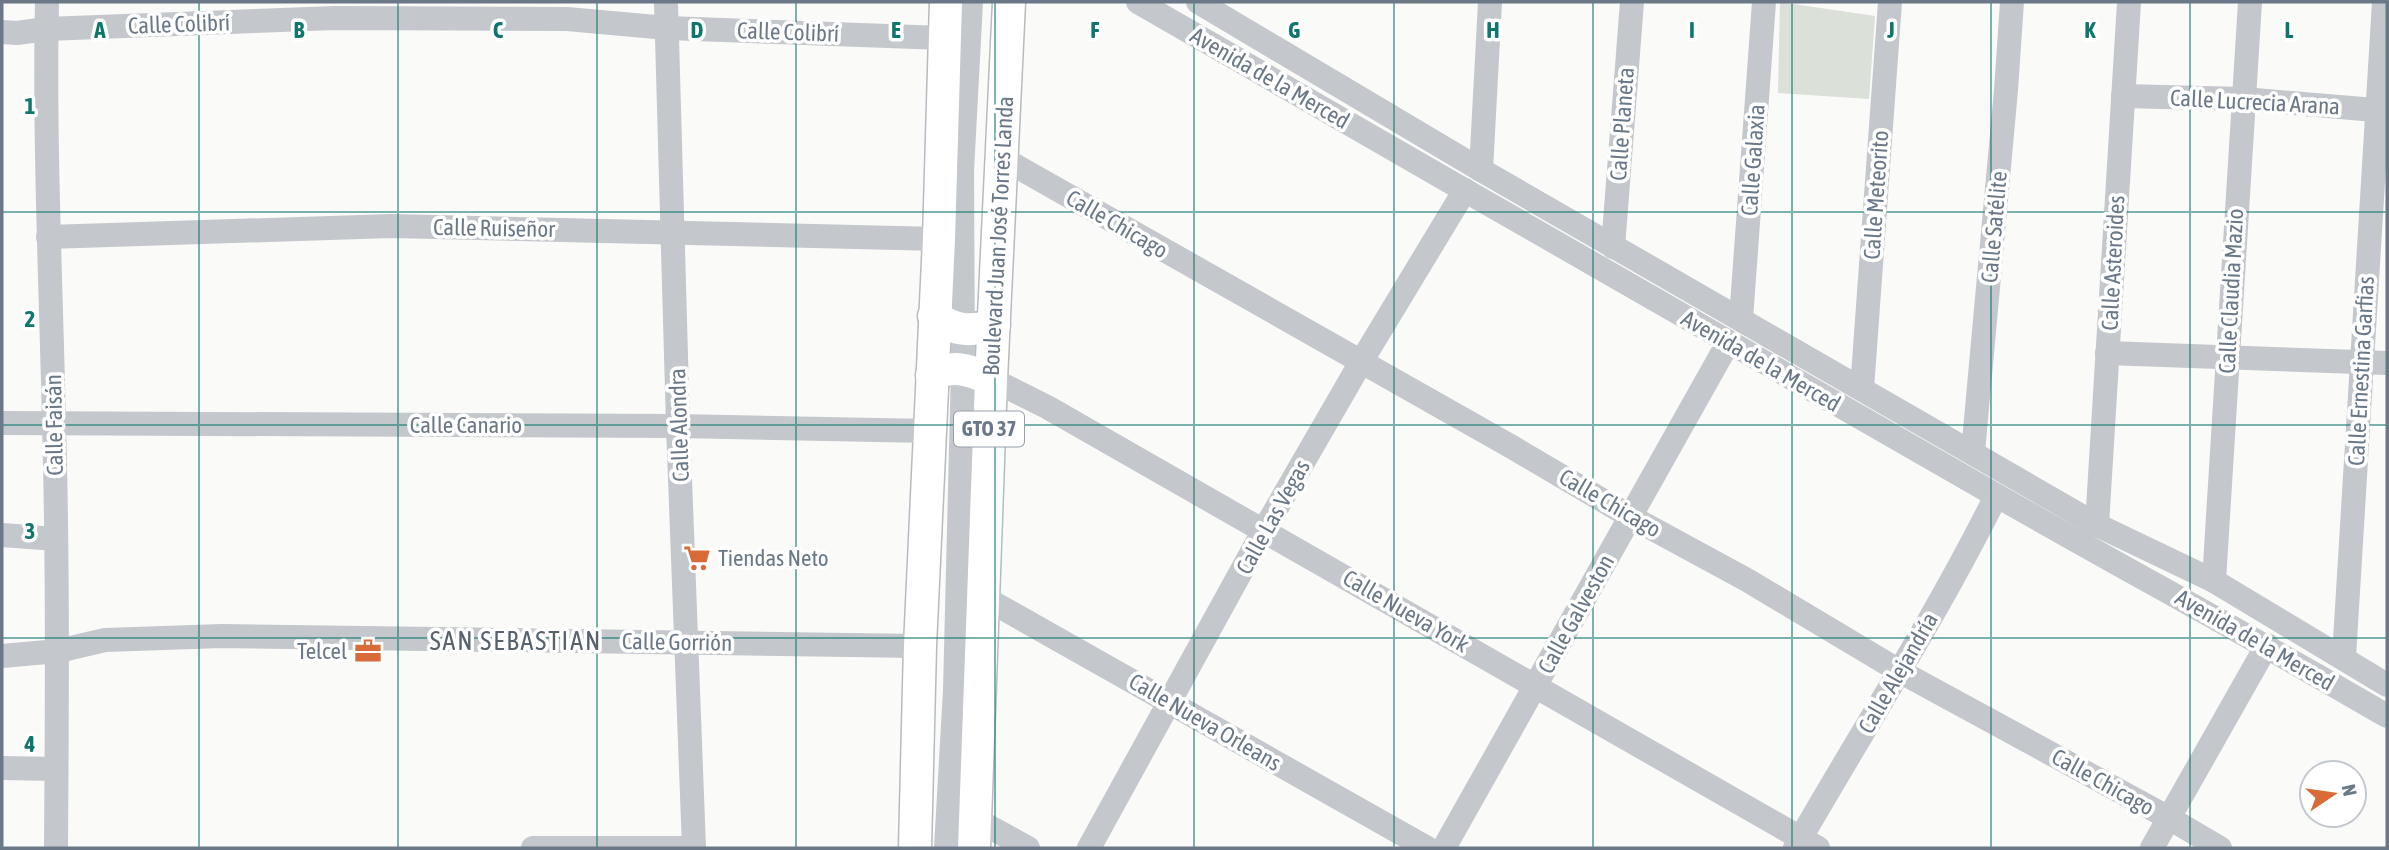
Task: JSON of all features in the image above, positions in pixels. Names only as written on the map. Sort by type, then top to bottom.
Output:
[{"type":"main road","name":"GTO 37","points":[[915,848],[920,646],[932,375],[948,323],[939,239],[946,2]]},
{"type":"main road","name":"Boulevard Juan José Torres Landa","points":[[974,834],[983,597],[977,374],[994,325],[1009,2]]},
{"type":"main road","points":[[948,323],[971,330],[994,325]]},
{"type":"main road","points":[[932,375],[947,368],[977,374]]},
{"type":"street","name":"Calle Faisán","points":[[47,2],[48,237],[58,651],[56,848]]},
{"type":"street","name":"Calle Alondra","points":[[666,2],[694,848]]},
{"type":"street","points":[[947,848],[954,690],[977,374],[948,323],[962,171],[971,2]]},
{"type":"street","name":"Avenida de la Merced","points":[[1138,2],[1728,343],[2267,645],[2387,716]]},
{"type":"street","name":"Avenida de la Merced","points":[[1198,2],[1613,247],[2097,525],[2214,581],[2387,685]]},
{"type":"street","points":[[1481,170],[1490,2]]},
{"type":"street","name":"Calle Planeta","points":[[1613,247],[1632,2]]},
{"type":"street","name":"Calle Galaxia","points":[[1741,319],[1764,2]]},
{"type":"street","name":"Calle Meteorito","points":[[1861,389],[1890,2]]},
{"type":"street","name":"Calle Satélite","points":[[1973,452],[2012,2]]},
{"type":"street","name":"Calle Asteroides","points":[[2097,525],[2129,2]]},
{"type":"street","name":"Calle Claudia Mazio","points":[[2214,581],[2250,2]]},
{"type":"street","name":"Calle Ernestina Garfias","points":[[2344,657],[2361,362],[2382,110],[2384,2]]},
{"type":"street","name":"Calle Colibrí","points":[[2,32],[335,18],[567,19],[667,28],[944,38]]},
{"type":"street","name":"Calle Lucrecia Arana","points":[[2123,96],[2243,99],[2382,110]]},
{"type":"street","name":"Calle Chicago","points":[[1000,157],[1631,517],[1747,580],[1900,671],[2220,848]]},
{"type":"street","name":"Calle Las Vegas","points":[[1089,848],[1264,530],[1465,190]]},
{"type":"street","name":"Calle Ruiseñor","points":[[48,237],[391,226],[939,239]]},
{"type":"street","name":"Calle Galveston","points":[[1444,848],[1728,343]]},
{"type":"street","points":[[2107,353],[2387,363]]},
{"type":"street","name":"Calle Nueva York","points":[[977,374],[1027,396],[1264,530],[1536,685],[1805,845]]},
{"type":"street","name":"Calle Canario","points":[[2,423],[678,426],[929,431]]},
{"type":"street","name":"Calle Alejandría","points":[[1805,845],[1975,538],[1996,495]]},
{"type":"street","points":[[2,535],[56,539]]},
{"type":"street","name":"Calle Nueva Orleans","points":[[983,597],[1427,848]]},
{"type":"street","name":"Calle Gorrión","points":[[2,656],[58,651],[105,640],[222,636],[920,646]]},
{"type":"street","points":[[2152,848],[2267,645]]},
{"type":"street","points":[[2,768],[56,769]]},
{"type":"street","points":[[974,834],[1028,848]]},
{"type":"street","points":[[533,848],[694,848]]},
{"type":"shaded area","points":[[1780,2],[1875,16],[1869,99],[1778,93]]},
{"type":"place","name":"Tiendas Neto","points":[[697,558]]},
{"type":"place","name":"Telcel","points":[[368,651]]},
{"type":"district","name":"SAN SEBASTIAN","points":[[516,641]]}]
